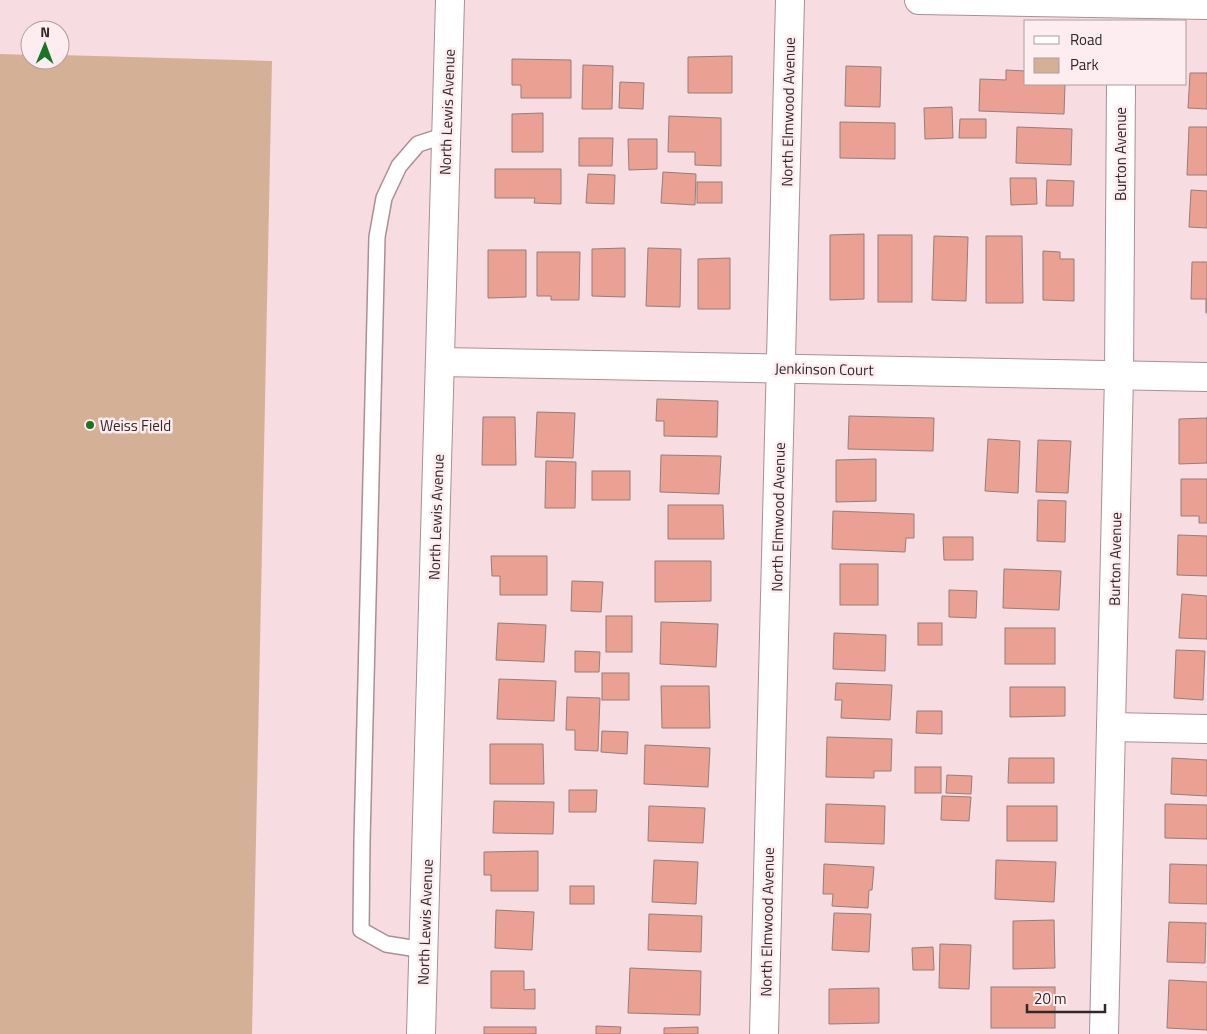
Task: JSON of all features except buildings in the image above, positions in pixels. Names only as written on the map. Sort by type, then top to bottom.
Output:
[{"type":"street","name":"North Lewis Avenue","points":[[421,1034],[450,0]]},
{"type":"street","name":"North Elmwood Avenue","points":[[764,1034],[790,0]]},
{"type":"street","points":[[919,0],[1123,8],[1207,5]]},
{"type":"street","name":"Burton Avenue","points":[[1104,1034],[1119,375],[1121,85]]},
{"type":"street","name":"Jenkinson Court","points":[[440,362],[1207,377]]},
{"type":"street","points":[[1111,727],[1207,729]]},
{"type":"lane","points":[[424,950],[386,944],[361,930],[377,237],[384,198],[399,166],[418,144],[446,135]]},
{"type":"green space","points":[[0,54],[20,55],[20,70],[70,70],[70,55],[272,61],[252,1034],[0,1034]]},
{"type":"place","name":"Weiss Field","points":[[90,425]]}]
